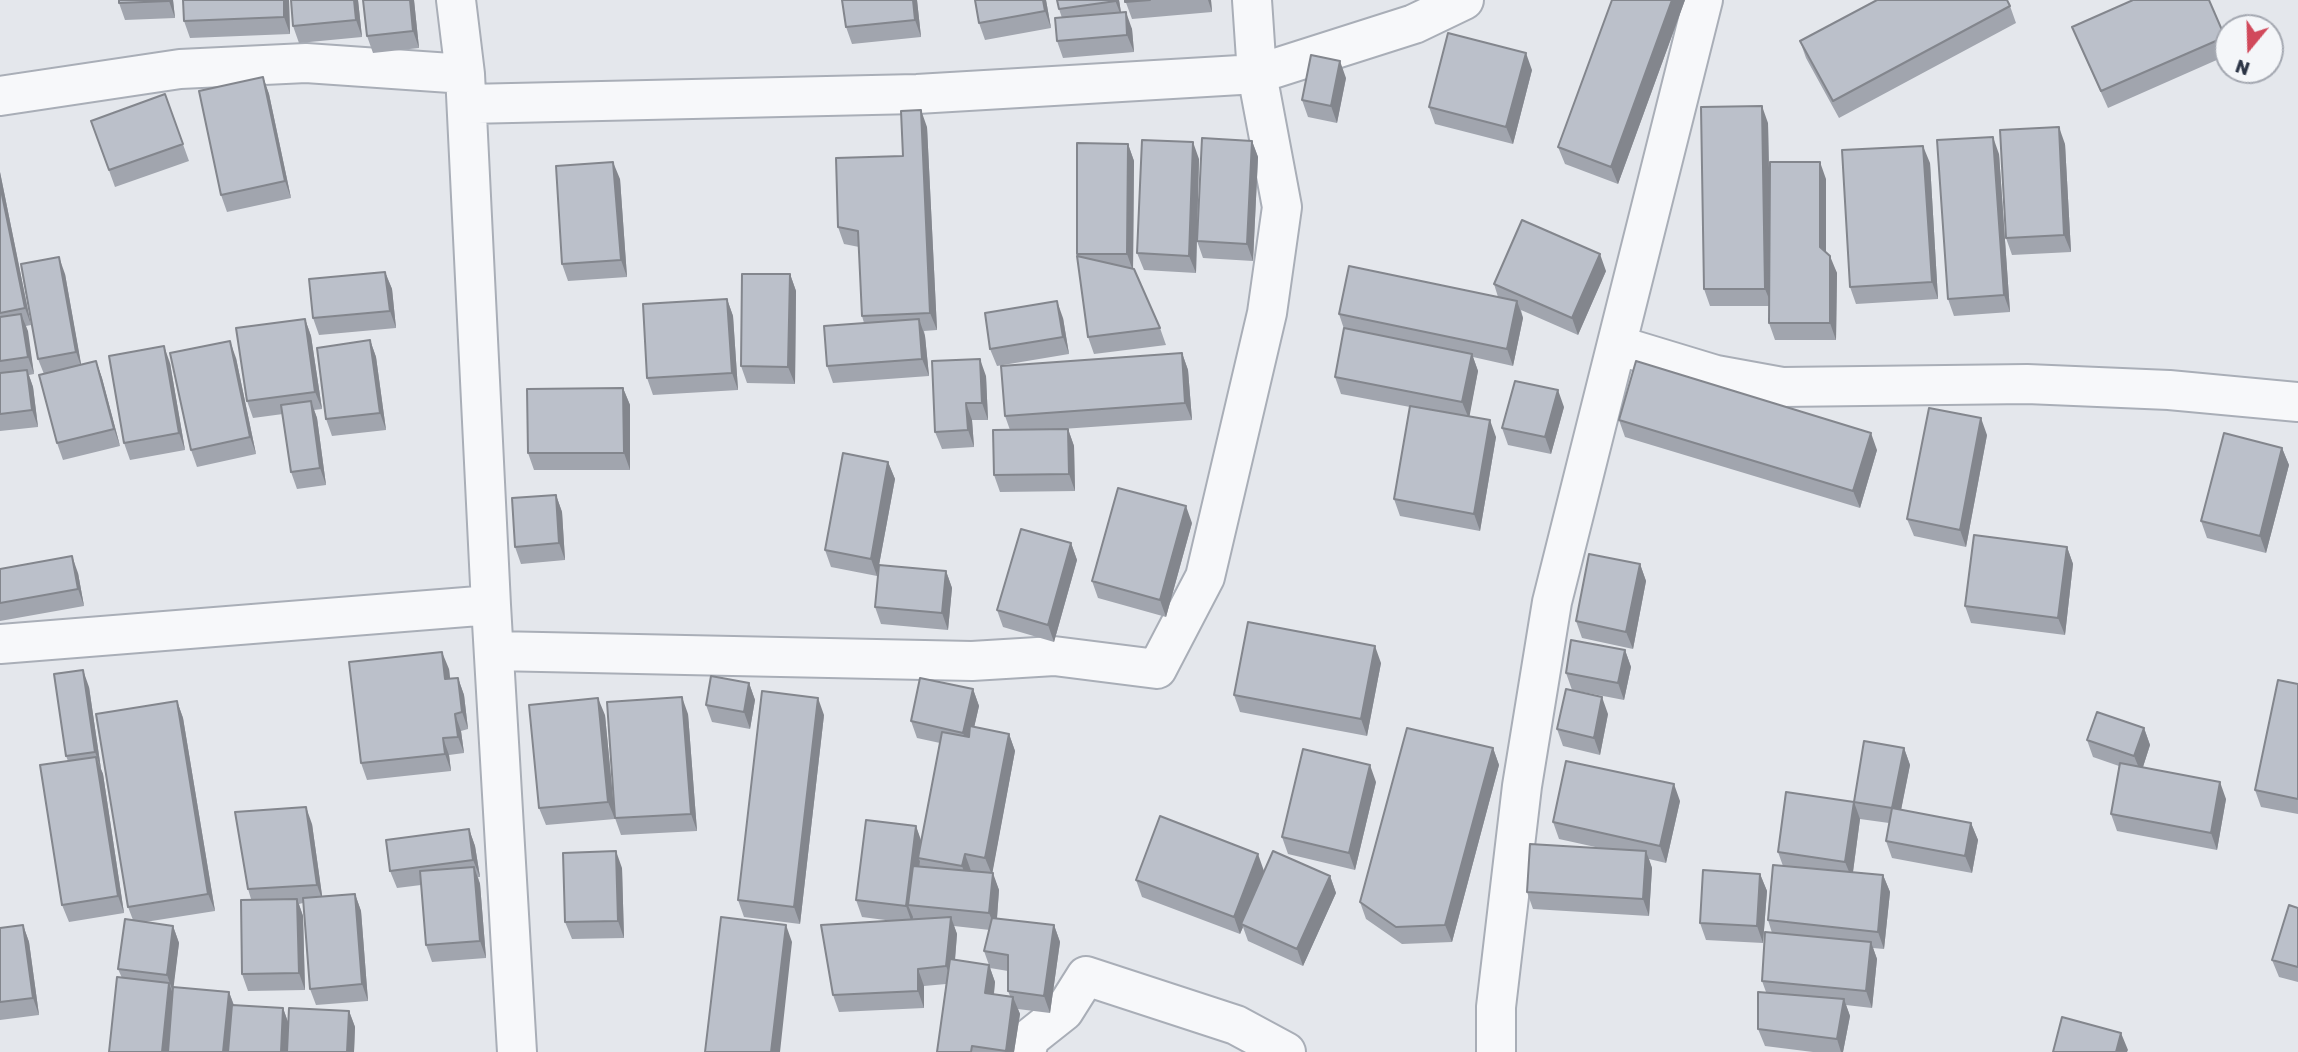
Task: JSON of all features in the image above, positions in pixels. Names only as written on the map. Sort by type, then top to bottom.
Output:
[{"type":"street","points":[[456,0],[466,89],[491,605],[517,1052]]},
{"type":"street","points":[[494,651],[972,661],[1054,656],[1157,669],[1205,577],[1267,313],[1282,207],[1257,74],[1252,0]]},
{"type":"street","points":[[0,96],[180,69],[306,63],[466,89],[917,94],[1257,74],[1414,24],[1464,0]]},
{"type":"street","points":[[1496,1052],[1496,1007],[1521,800],[1552,601],[1703,0]]},
{"type":"street","points":[[1616,345],[1716,375],[1782,387],[2027,384],[2169,390],[2298,402]]},
{"type":"street","points":[[0,645],[491,605]]},
{"type":"street","points":[[1026,1052],[1030,1038],[1064,1012],[1086,976],[1236,1025],[1286,1052]]},
{"type":"building","points":[[119,0],[168,0],[169,1],[119,3]]},
{"type":"building","points":[[183,0],[284,0],[284,17],[184,21]]},
{"type":"building","points":[[291,0],[354,0],[356,20],[293,26]]},
{"type":"building","points":[[363,0],[410,0],[413,31],[367,36]]},
{"type":"building","points":[[842,0],[913,0],[915,20],[846,27]]},
{"type":"building","points":[[975,0],[1043,0],[1045,11],[979,23]]},
{"type":"building","points":[[1057,0],[1115,0],[1116,1],[1059,9]]},
{"type":"building","points":[[1612,0],[1672,0],[1611,167],[1558,147]]},
{"type":"building","points":[[1877,0],[2007,0],[2010,6],[1833,101],[1800,41]]},
{"type":"building","points":[[2133,0],[2209,0],[2215,14],[2214,42],[2101,91],[2072,27]]},
{"type":"building","points":[[1126,12],[1127,35],[1057,41],[1055,18]]},
{"type":"building","points":[[1448,33],[1526,53],[1506,127],[1429,107]]},
{"type":"building","points":[[1311,55],[1340,61],[1331,106],[1302,100]]},
{"type":"building","points":[[263,77],[285,181],[221,195],[199,91]]},
{"type":"building","points":[[165,94],[183,144],[109,170],[91,121]]},
{"type":"building","points":[[1762,106],[1765,289],[1704,289],[1701,107]]},
{"type":"building","points":[[921,110],[930,313],[862,316],[858,231],[838,227],[836,158],[903,156],[901,111]]},
{"type":"building","points":[[2059,127],[2064,235],[2006,238],[2000,130]]},
{"type":"building","points":[[1993,137],[2004,295],[1948,299],[1937,140]]},
{"type":"building","points":[[1202,138],[1252,141],[1247,244],[1197,241]]},
{"type":"building","points":[[1142,140],[1193,142],[1189,256],[1137,253]]},
{"type":"building","points":[[1077,143],[1128,144],[1127,254],[1077,254]]},
{"type":"building","points":[[1923,146],[1932,282],[1850,287],[1842,150]]},
{"type":"building","points":[[613,162],[621,260],[562,264],[556,166]]},
{"type":"building","points":[[1770,162],[1820,162],[1820,247],[1830,256],[1830,323],[1769,323]]},
{"type":"building","points":[[0,185],[25,308],[0,313]]},
{"type":"building","points":[[1522,220],[1600,254],[1572,318],[1494,284]]},
{"type":"building","points":[[1077,256],[1134,269],[1160,328],[1088,337]]},
{"type":"building","points":[[59,257],[76,352],[38,359],[21,264]]},
{"type":"building","points":[[1349,266],[1517,301],[1507,349],[1339,314]]},
{"type":"building","points":[[385,272],[390,311],[313,318],[309,279]]},
{"type":"building","points":[[742,274],[790,274],[788,367],[741,366]]},
{"type":"building","points":[[727,299],[732,373],[647,378],[643,304]]},
{"type":"building","points":[[1057,301],[1063,337],[990,349],[985,313]]},
{"type":"building","points":[[21,314],[28,357],[0,361],[0,317]]},
{"type":"building","points":[[305,319],[315,392],[247,401],[236,328]]},
{"type":"building","points":[[919,319],[922,359],[827,366],[824,326]]},
{"type":"building","points":[[1344,328],[1472,354],[1462,402],[1335,377]]},
{"type":"building","points":[[370,340],[380,413],[326,419],[317,348]]},
{"type":"building","points":[[230,341],[250,437],[191,450],[170,353]]},
{"type":"building","points":[[164,346],[179,433],[124,443],[109,356]]},
{"type":"building","points":[[1182,353],[1185,403],[1005,416],[1001,366]]},
{"type":"building","points":[[980,359],[982,403],[966,403],[968,430],[935,432],[932,361]]},
{"type":"building","points":[[96,361],[114,429],[57,443],[39,375]]},
{"type":"building","points":[[1636,361],[1871,433],[1853,491],[1619,420]]},
{"type":"building","points":[[27,370],[32,410],[0,414],[0,373]]},
{"type":"building","points":[[1515,381],[1558,390],[1545,437],[1502,428]]},
{"type":"building","points":[[623,388],[624,453],[528,453],[527,389]]},
{"type":"building","points":[[311,401],[320,468],[291,472],[281,405]]},
{"type":"building","points":[[1410,406],[1490,420],[1474,514],[1394,499]]},
{"type":"building","points":[[1929,408],[1981,418],[1960,530],[1907,519]]},
{"type":"building","points":[[1068,429],[1069,474],[994,475],[993,430]]},
{"type":"building","points":[[2224,433],[2282,448],[2260,536],[2201,521]]},
{"type":"building","points":[[843,453],[888,462],[871,559],[825,550]]},
{"type":"building","points":[[1118,488],[1186,506],[1160,600],[1092,581]]},
{"type":"building","points":[[556,495],[559,543],[515,547],[512,498]]},
{"type":"building","points":[[1021,529],[1071,543],[1048,625],[997,610]]},
{"type":"building","points":[[1974,535],[2067,547],[2058,618],[1965,606]]},
{"type":"building","points":[[1589,554],[1640,564],[1626,632],[1576,621]]},
{"type":"building","points":[[72,556],[78,589],[0,603],[0,569]]},
{"type":"building","points":[[879,565],[946,571],[942,613],[875,607]]},
{"type":"building","points":[[1248,622],[1375,646],[1361,719],[1234,695]]},
{"type":"building","points":[[1571,640],[1625,650],[1618,683],[1566,673]]},
{"type":"building","points":[[442,652],[445,679],[458,678],[462,712],[455,714],[458,737],[443,738],[445,754],[361,763],[349,662]]},
{"type":"building","points":[[83,670],[95,752],[66,756],[54,674]]},
{"type":"building","points":[[711,676],[749,683],[744,712],[706,705]]},
{"type":"building","points":[[920,678],[973,689],[963,733],[911,721]]},
{"type":"building","points":[[2278,680],[2298,684],[2298,799],[2255,790]]},
{"type":"building","points":[[1566,689],[1602,697],[1594,738],[1557,729]]},
{"type":"building","points":[[762,691],[818,698],[794,907],[738,900]]},
{"type":"building","points":[[682,697],[691,814],[615,818],[607,702]]},
{"type":"building","points":[[598,698],[608,802],[539,808],[529,705]]},
{"type":"building","points":[[177,701],[208,894],[128,907],[96,714]]},
{"type":"building","points":[[2097,712],[2144,728],[2134,756],[2087,740]]},
{"type":"building","points":[[970,726],[1009,734],[985,858],[965,854],[962,866],[918,858],[942,732],[969,737]]},
{"type":"building","points":[[1407,728],[1493,748],[1445,925],[1396,927],[1360,902]]},
{"type":"building","points":[[1864,741],[1904,748],[1892,808],[1854,802]]},
{"type":"building","points":[[1303,749],[1370,765],[1349,853],[1282,837]]},
{"type":"building","points":[[96,757],[118,896],[62,905],[40,765]]},
{"type":"building","points":[[1566,761],[1674,784],[1660,846],[1553,822]]},
{"type":"building","points":[[2120,763],[2220,782],[2211,833],[2111,814]]},
{"type":"building","points":[[1786,792],[1854,802],[1845,862],[1778,852]]},
{"type":"building","points":[[306,807],[317,885],[248,889],[235,812]]},
{"type":"building","points":[[1892,808],[1971,823],[1965,856],[1886,841]]},
{"type":"building","points":[[1160,816],[1258,854],[1234,917],[1136,880]]},
{"type":"building","points":[[866,820],[916,826],[906,906],[856,900]]},
{"type":"building","points":[[469,829],[473,860],[390,871],[386,840]]},
{"type":"building","points":[[1530,844],[1646,851],[1643,899],[1527,892]]},
{"type":"building","points":[[616,851],[618,921],[565,922],[563,853]]},
{"type":"building","points":[[1273,851],[1330,876],[1297,949],[1241,924]]},
{"type":"building","points":[[1773,865],[1883,875],[1878,932],[1768,920]]},
{"type":"building","points":[[913,866],[993,873],[989,913],[908,905]]},
{"type":"building","points":[[474,867],[480,941],[426,945],[420,871]]},
{"type":"building","points":[[1703,870],[1760,874],[1757,926],[1700,923]]},
{"type":"building","points":[[355,894],[362,984],[310,989],[303,898]]},
{"type":"building","points":[[297,899],[299,973],[242,974],[241,900]]},
{"type":"building","points":[[2289,905],[2298,908],[2298,967],[2272,960]]},
{"type":"building","points":[[721,917],[786,925],[771,1052],[705,1052]]},
{"type":"building","points":[[951,917],[946,966],[918,969],[918,991],[833,995],[821,925]]},
{"type":"building","points":[[992,918],[1054,925],[1044,996],[1008,991],[1008,955],[984,951]]},
{"type":"building","points":[[125,919],[173,926],[167,975],[118,969]]},
{"type":"building","points":[[23,925],[33,998],[0,1002],[0,928]]},
{"type":"building","points":[[1765,932],[1871,942],[1866,991],[1762,981]]},
{"type":"building","points":[[950,959],[989,965],[985,993],[1013,997],[1006,1051],[972,1046],[971,1052],[937,1052]]},
{"type":"building","points":[[117,977],[169,983],[162,1052],[109,1052]]},
{"type":"building","points":[[173,987],[229,992],[223,1052],[168,1052]]},
{"type":"building","points":[[1758,992],[1844,999],[1837,1039],[1758,1029]]},
{"type":"building","points":[[232,1005],[283,1008],[281,1052],[228,1052]]},
{"type":"building","points":[[289,1008],[349,1011],[347,1052],[287,1052]]},
{"type":"building","points":[[2062,1017],[2121,1033],[2116,1052],[2053,1052]]}]
